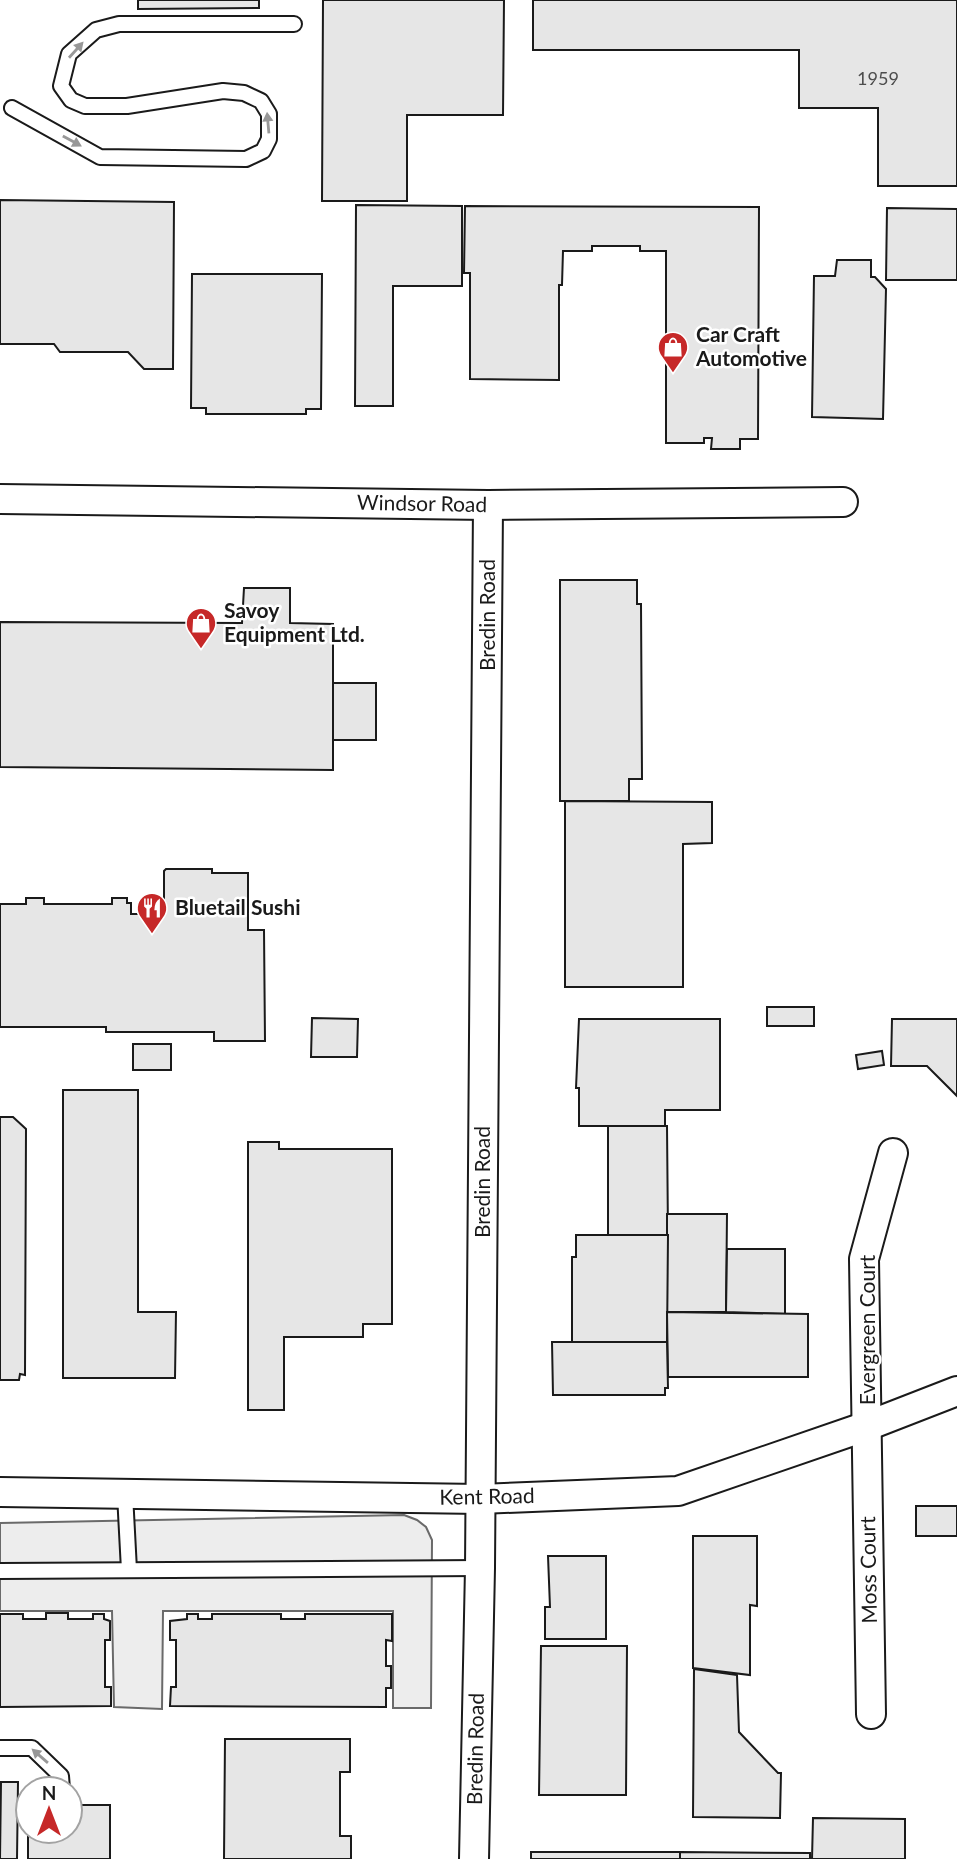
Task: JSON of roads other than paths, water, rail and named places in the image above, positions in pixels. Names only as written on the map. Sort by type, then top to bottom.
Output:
[{"type":"street","name":"Windsor Road","points":[[0,499],[488,505],[843,502]]},
{"type":"street","name":"Bredin Road","points":[[474,1859],[480,1568],[488,505]]},
{"type":"street","name":"Evergreen Court","points":[[867,1426],[864,1259],[894,1153]]},
{"type":"street","name":"Kent Road","points":[[0,1492],[480,1499],[678,1492],[867,1426],[957,1391]]},
{"type":"street","name":"Moss Court","points":[[867,1426],[871,1714]]},
{"type":"lane","points":[[12,107],[100,157],[246,159],[263,151],[270,139],[270,114],[261,101],[244,93],[223,91],[127,106],[85,106],[71,100],[61,86],[69,54],[96,30],[119,24],[294,24]]},
{"type":"lane","points":[[125,1494],[129,1570]]},
{"type":"lane","points":[[0,1571],[480,1568]]},
{"type":"lane","points":[[0,1748],[32,1748],[60,1775]]},
{"type":"place","name":"Car Craft Automotive","points":[[673,374]]},
{"type":"place","name":"Savoy Equipment Ltd.","points":[[201,650]]},
{"type":"place","name":"Bluetail Sushi","points":[[152,935]]}]
